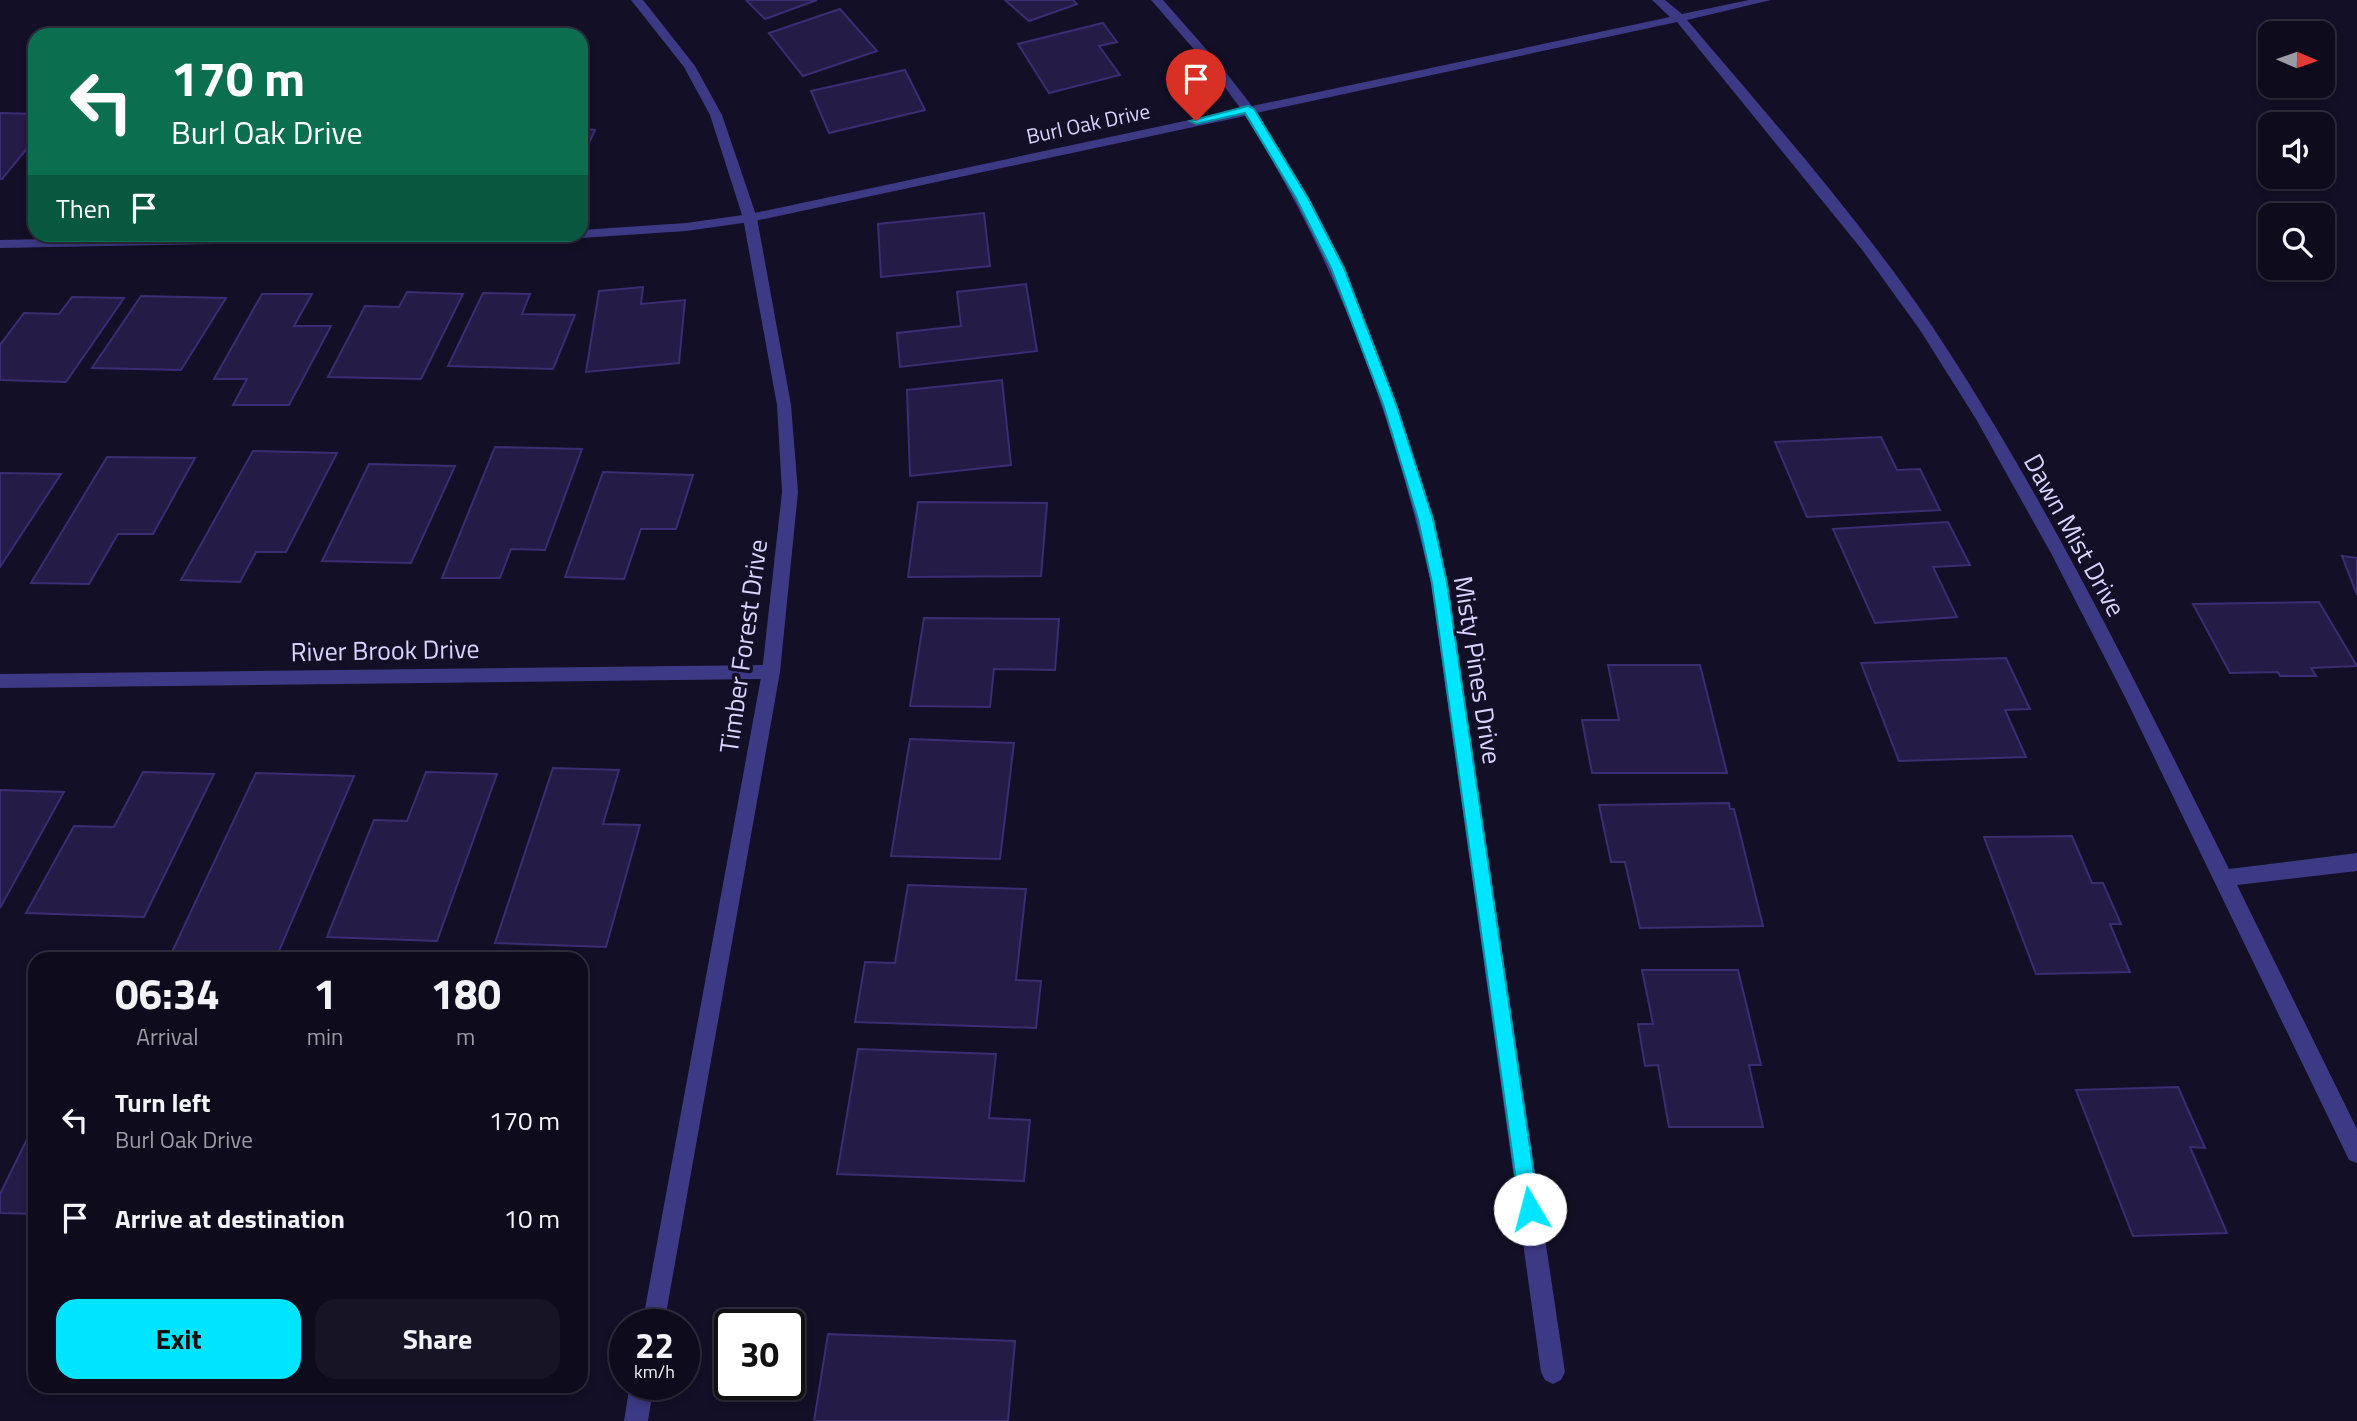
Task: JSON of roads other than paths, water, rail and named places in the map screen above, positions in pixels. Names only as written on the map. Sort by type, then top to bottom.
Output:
[{"type":"street","name":"Timber Forest Drive","points":[[637,0],[689,66],[716,115],[750,218],[784,405],[790,492],[771,672],[656,1309]]},
{"type":"street","name":"Misty Pines Drive","points":[[1157,0],[1199,46],[1248,109],[1302,198],[1338,268],[1390,404],[1426,519],[1439,583],[1553,1372]]},
{"type":"street","name":"Dawn Mist Drive","points":[[1658,0],[1681,20],[1864,242],[1926,328],[2058,548],[2225,878],[2357,1152]]},
{"type":"street","name":"Burl Oak Drive","points":[[588,234],[686,227],[750,218],[1765,0]]},
{"type":"street","points":[[0,244],[110,242]]},
{"type":"street","name":"River Brook Drive","points":[[0,681],[771,672]]},
{"type":"street","points":[[2225,878],[2357,862]]},
{"type":"street","points":[[636,1421],[639,1400]]}]
